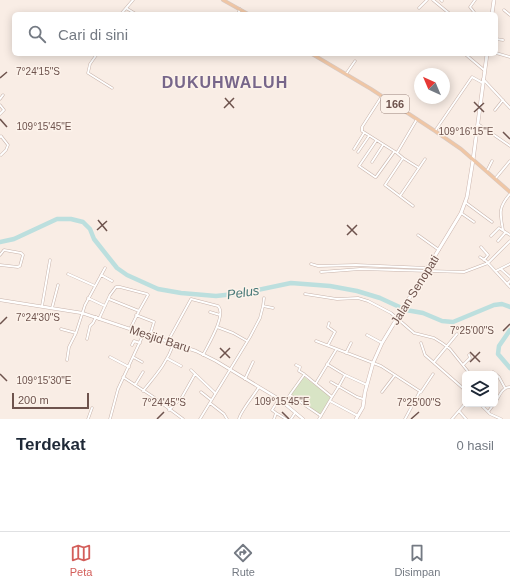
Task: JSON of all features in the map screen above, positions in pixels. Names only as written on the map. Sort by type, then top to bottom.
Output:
[{"type":"main road","points":[[223,0],[245,12]]},
{"type":"main road","points":[[492,12],[494,0]]},
{"type":"main road","name":"166","points":[[315,56],[382,96],[435,131],[487,171],[510,193]]},
{"type":"main road","name":"Jalan Senopati","points":[[357,417],[363,407],[372,363],[382,342],[462,213],[473,160],[487,56]]},
{"type":"street","points":[[123,12],[131,0]]},
{"type":"street","points":[[419,8],[427,0]]},
{"type":"street","points":[[433,0],[439,1],[448,12]]},
{"type":"street","points":[[474,0],[470,7],[474,12]]},
{"type":"street","points":[[126,8],[133,12]]},
{"type":"street","points":[[504,10],[510,15]]},
{"type":"street","points":[[498,39],[503,40]]},
{"type":"street","points":[[498,54],[510,57]]},
{"type":"street","points":[[96,56],[90,64],[88,73],[112,88]]},
{"type":"street","points":[[467,56],[484,70]]},
{"type":"street","points":[[346,74],[355,61]]},
{"type":"street","points":[[435,131],[474,77],[483,81],[510,108]]},
{"type":"street","points":[[0,99],[3,95]]},
{"type":"street","points":[[382,96],[362,126],[361,130],[419,169]]},
{"type":"street","points":[[495,110],[503,100]]},
{"type":"street","points":[[0,105],[4,110],[0,114]]},
{"type":"street","points":[[376,141],[359,166],[375,177],[395,152],[416,119]]},
{"type":"street","points":[[478,124],[510,146]]},
{"type":"street","points":[[354,149],[364,133]]},
{"type":"street","points":[[0,137],[1,136],[8,144],[6,150],[1,155]]},
{"type":"street","points":[[358,152],[369,136]]},
{"type":"street","points":[[372,162],[383,145]]},
{"type":"street","points":[[403,158],[385,184],[413,206]]},
{"type":"street","points":[[400,196],[425,159]]},
{"type":"street","points":[[487,171],[492,161]]},
{"type":"street","points":[[495,179],[510,161]]},
{"type":"street","points":[[503,230],[500,209],[510,193]]},
{"type":"street","points":[[465,202],[492,222]]},
{"type":"street","points":[[462,213],[474,222]]},
{"type":"street","points":[[491,236],[499,228],[510,235]]},
{"type":"street","points":[[498,241],[506,233]]},
{"type":"street","points":[[418,235],[440,250]]},
{"type":"street","points":[[311,264],[318,266],[356,266],[464,272],[486,261],[510,240]]},
{"type":"street","points":[[481,247],[488,255],[486,261]]},
{"type":"street","points":[[0,255],[4,250],[21,253],[23,255],[20,266],[18,267],[0,265]]},
{"type":"street","points":[[480,257],[486,261],[510,287]]},
{"type":"street","points":[[42,306],[50,260]]},
{"type":"street","points":[[496,272],[510,264]]},
{"type":"street","points":[[67,360],[69,347],[76,333],[88,298],[105,268]]},
{"type":"street","points":[[322,272],[360,269],[428,270]]},
{"type":"street","points":[[502,269],[510,277]]},
{"type":"street","points":[[68,274],[95,286]]},
{"type":"street","points":[[101,275],[112,281]]},
{"type":"street","points":[[507,284],[510,281]]},
{"type":"street","points":[[52,308],[58,285]]},
{"type":"street","points":[[100,319],[109,298],[114,289],[117,287],[146,294],[148,295],[138,311],[130,329]]},
{"type":"street","points":[[305,294],[337,299],[361,299],[382,308],[414,333],[434,338],[447,347],[468,371]]},
{"type":"street","points":[[88,298],[105,306]]},
{"type":"street","points":[[109,298],[138,311]]},
{"type":"street","points":[[200,419],[260,318],[264,298]]},
{"type":"street","points":[[168,341],[191,299],[218,306],[221,310],[217,327],[203,355]]},
{"type":"street","name":"Mesjid Baru","points":[[0,300],[82,313],[196,351],[230,369],[279,399],[303,419]]},
{"type":"street","points":[[263,306],[273,308]]},
{"type":"street","points":[[210,312],[220,315]]},
{"type":"street","points":[[136,315],[154,322],[150,335]]},
{"type":"street","points":[[87,339],[90,325],[94,323],[96,317]]},
{"type":"street","points":[[328,345],[335,332],[328,327],[329,323]]},
{"type":"street","points":[[217,327],[233,333],[247,341]]},
{"type":"street","points":[[61,329],[76,333]]},
{"type":"street","points":[[110,419],[118,389],[134,358],[144,333]]},
{"type":"street","points":[[434,362],[457,334]]},
{"type":"street","points":[[367,335],[382,342]]},
{"type":"street","points":[[316,340],[372,363],[395,375],[421,392]]},
{"type":"street","points":[[132,345],[134,341],[140,343]]},
{"type":"street","points":[[144,391],[168,359],[174,343]]},
{"type":"street","points":[[346,353],[351,343]]},
{"type":"street","points":[[421,343],[424,354],[462,387]]},
{"type":"street","points":[[316,383],[336,349]]},
{"type":"street","points":[[463,365],[470,358],[469,355]]},
{"type":"street","points":[[110,357],[129,367]]},
{"type":"street","points":[[134,358],[142,362]]},
{"type":"street","points":[[168,359],[181,366]]},
{"type":"street","points":[[245,378],[253,362]]},
{"type":"street","points":[[296,364],[300,367],[299,371],[332,397]]},
{"type":"street","points":[[328,364],[345,375],[367,385]]},
{"type":"street","points":[[191,370],[215,393]]},
{"type":"street","points":[[134,385],[143,372]]},
{"type":"street","points":[[170,410],[182,397],[195,374]]},
{"type":"street","points":[[284,403],[304,374]]},
{"type":"street","points":[[405,419],[417,395],[421,392],[433,374]]},
{"type":"street","points":[[290,395],[320,418],[345,375]]},
{"type":"street","points":[[382,392],[395,375]]},
{"type":"street","points":[[498,376],[505,388]]},
{"type":"street","points":[[123,377],[183,419]]},
{"type":"street","points":[[331,382],[357,397],[364,399]]},
{"type":"street","points":[[239,419],[240,414],[259,387]]},
{"type":"street","points":[[498,398],[505,388],[510,387]]},
{"type":"street","points":[[201,392],[224,414],[227,419]]},
{"type":"street","points":[[279,399],[272,410],[286,419]]},
{"type":"street","points":[[330,401],[357,417]]},
{"type":"street","points":[[452,419],[462,407]]},
{"type":"street","points":[[483,407],[488,412],[501,419]]},
{"type":"street","points":[[488,412],[492,407]]},
{"type":"street","points":[[88,419],[92,408]]},
{"type":"street","points":[[460,410],[466,419]]},
{"type":"street","points":[[274,419],[276,413]]},
{"type":"street","points":[[291,419],[295,413]]},
{"type":"green space","points":[[303,376],[331,397],[319,416],[289,393]]},
{"type":"waterway","name":"Pelus","points":[[0,242],[14,239],[57,219],[71,219],[83,222],[90,229],[94,239],[117,268],[127,275],[158,289],[181,293],[216,296],[243,293],[291,283],[330,286],[357,291],[380,298],[406,310],[423,313],[442,321],[453,322],[494,305],[502,304],[510,307]]},
{"type":"waterway","name":"Pelus","points":[[510,330],[499,346],[498,354],[510,368]]},
{"type":"district","name":"DUKUHWALUH","points":[[225,82]]}]
